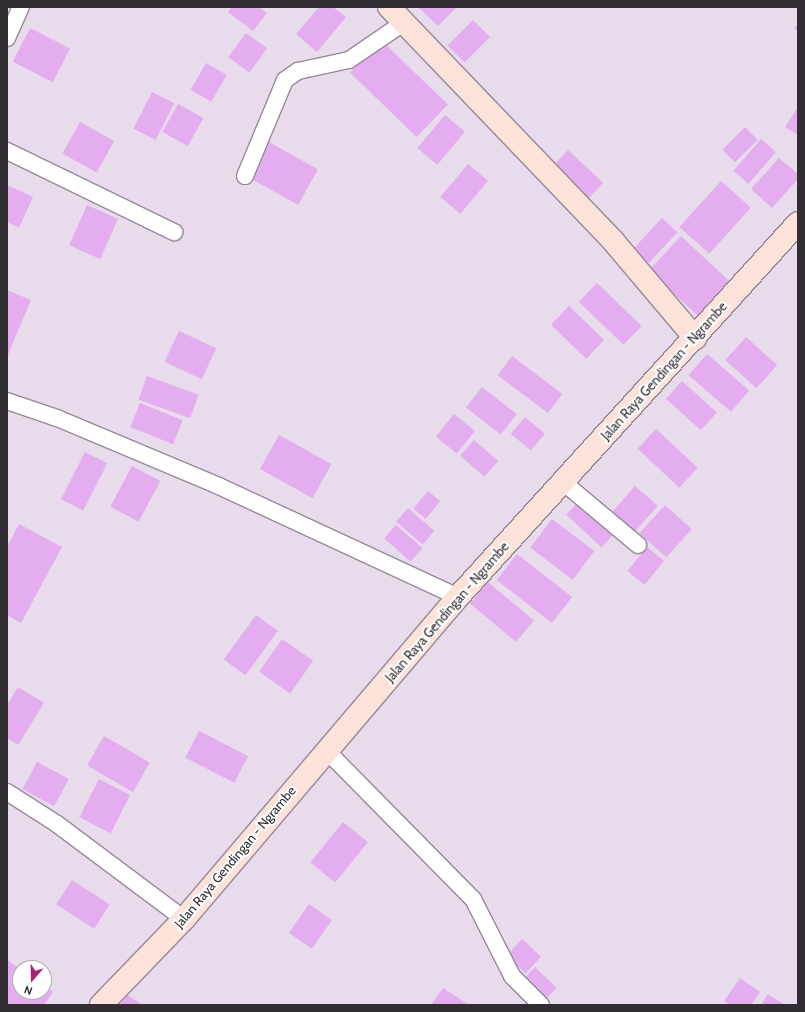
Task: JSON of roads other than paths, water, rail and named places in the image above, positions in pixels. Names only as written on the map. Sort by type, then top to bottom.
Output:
[{"type":"main road","points":[[389,7],[614,242],[695,338]]},
{"type":"main road","name":"Jalan Raya Gendingan - Ngrambe","points":[[101,1005],[184,919],[326,750],[458,597],[798,223]]},
{"type":"street","points":[[7,38],[21,7]]},
{"type":"street","points":[[244,176],[285,80],[298,71],[349,60],[404,23]]},
{"type":"street","points":[[7,151],[174,232]]},
{"type":"street","points":[[7,401],[57,418],[219,486],[458,597]]},
{"type":"street","points":[[563,482],[638,545]]},
{"type":"street","points":[[326,750],[473,899],[512,976],[541,1005]]},
{"type":"street","points":[[7,792],[57,824],[184,919]]}]
